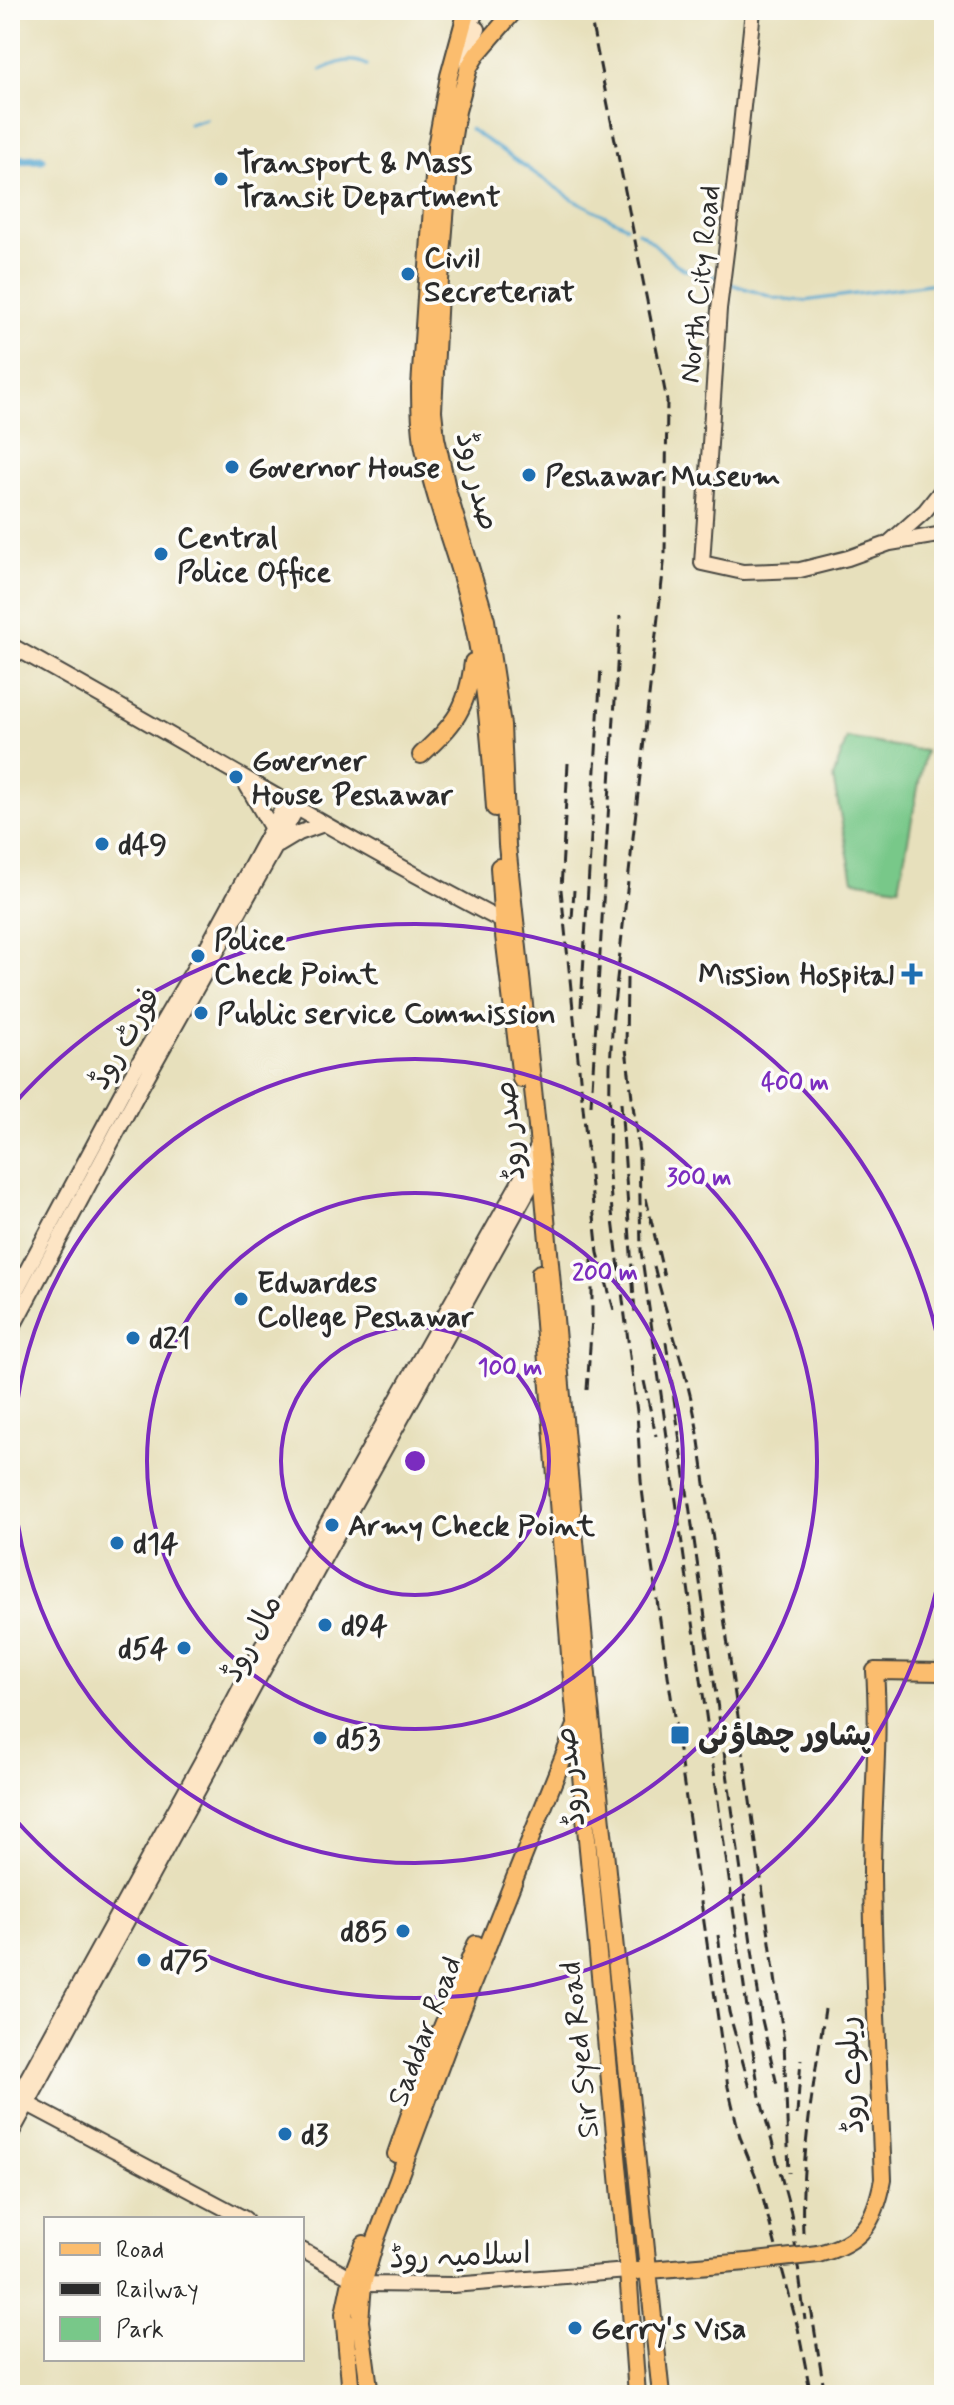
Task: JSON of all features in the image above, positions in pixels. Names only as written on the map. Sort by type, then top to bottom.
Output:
[{"type":"main road","name":"صدر روڈ","points":[[467,10],[449,76],[436,147],[420,416],[430,474],[465,591],[476,640],[491,761],[502,921],[536,1165],[581,1699]]},
{"type":"main road","name":"صدر روڈ","points":[[515,10],[487,40],[468,72],[457,111],[450,155],[433,411],[448,493],[486,620],[502,725],[507,845],[539,1144],[533,1185],[581,1699],[661,2395]]},
{"type":"main road","points":[[421,755],[446,732],[462,710],[471,681],[476,640]]},
{"type":"main road","name":"ریلوے روڈ","points":[[628,2271],[818,2254],[857,2237],[878,2205],[883,2179],[873,1987],[875,1671],[944,1672]]},
{"type":"main road","name":"Saddar Road","points":[[543,1792],[577,1723],[581,1699]]},
{"type":"main road","name":"Saddar Road","points":[[351,2395],[344,2314],[358,2280],[429,2059],[581,1699]]},
{"type":"main road","name":"Sir Syed Road","points":[[577,1723],[637,2395]]},
{"type":"main road","name":"Saddar Road","points":[[358,2280],[370,2395]]},
{"type":"street","points":[[449,76],[477,10]]},
{"type":"street","points":[[468,72],[468,51],[486,10]]},
{"type":"street","name":"North City Road","points":[[753,10],[719,309],[702,563],[743,572],[800,570],[890,543]]},
{"type":"street","points":[[890,543],[925,511],[944,487]]},
{"type":"street","points":[[890,543],[944,534]]},
{"type":"street","points":[[10,645],[240,773],[410,873],[502,921]]},
{"type":"street","points":[[240,773],[272,829]]},
{"type":"street","name":"فورٹ روڈ","points":[[10,1302],[128,1081],[272,829],[292,805]]},
{"type":"street","name":"فورٹ روڈ","points":[[10,1332],[140,1089],[275,847],[292,805]]},
{"type":"street","points":[[275,847],[299,833],[324,824]]},
{"type":"street","name":"مال روڈ","points":[[10,2136],[18,2104],[113,1936],[324,1544],[536,1165]]},
{"type":"street","name":"مال روڈ","points":[[324,1544],[533,1185]]},
{"type":"street","points":[[18,2104],[241,2217]]},
{"type":"street","name":"اسلامیہ روڈ","points":[[304,2251],[358,2280],[453,2285],[628,2271]]},
{"type":"green space","points":[[847,738],[925,751],[899,887],[853,880],[833,778]]},
{"type":"waterway","points":[[321,70],[349,61],[367,65]]},
{"type":"waterway","points":[[189,124],[206,119]]},
{"type":"waterway","points":[[470,129],[574,200],[626,226]]},
{"type":"waterway","points":[[10,160],[42,159]]},
{"type":"waterway","points":[[638,232],[679,266],[716,277]]},
{"type":"waterway","points":[[731,284],[775,298],[804,301],[944,282]]},
{"type":"railway","points":[[589,10],[667,401],[665,555],[613,1014],[609,1173],[612,1212],[637,1412],[649,1545],[728,2087],[740,2137],[759,2184],[798,2328],[811,2395]]},
{"type":"railway","points":[[591,1105],[620,616]]},
{"type":"railway","points":[[581,1007],[601,667]]},
{"type":"railway","points":[[568,763],[561,890],[598,1253],[614,1310]]},
{"type":"railway","points":[[572,919],[574,890]]},
{"type":"railway","points":[[627,978],[626,1049],[639,1153],[641,1251],[756,2072],[791,2213],[805,2320]]},
{"type":"railway","points":[[621,1102],[635,1314]]},
{"type":"railway","points":[[646,1198],[664,1276]]},
{"type":"railway","points":[[587,1390],[592,1259]]},
{"type":"railway","points":[[654,1266],[684,1371],[698,1434],[784,2041],[789,2173]]},
{"type":"railway","points":[[666,1342],[762,2020],[778,2089]]},
{"type":"railway","points":[[644,1381],[656,1436]]},
{"type":"railway","points":[[718,1935],[729,2012],[750,2088]]},
{"type":"railway","points":[[803,2233],[806,2148],[825,2009]]},
{"type":"railway","points":[[797,2115],[801,2059]]},
{"type":"railway","points":[[811,2308],[825,2395]]},
{"type":"place","name":"Transport & Mass Transit Department","points":[[221,179]]},
{"type":"place","name":"Civil Secreteriat","points":[[408,274]]},
{"type":"place","name":"Governor House","points":[[232,467]]},
{"type":"place","name":"Peshawar Museum","points":[[529,475]]},
{"type":"place","name":"Central Police Office","points":[[161,554]]},
{"type":"place","name":"Governer House Peshawar","points":[[236,777]]},
{"type":"place","name":"d49","points":[[102,844]]},
{"type":"place","name":"Police Check Point","points":[[198,956]]},
{"type":"place","name":"Mission Hospital","points":[[912,974]]},
{"type":"place","name":"Public service Commission","points":[[201,1013]]},
{"type":"place","name":"Edwardes College Peshawar","points":[[241,1299]]},
{"type":"place","name":"d21","points":[[133,1338]]},
{"type":"place","name":"Army Check Point","points":[[332,1525]]},
{"type":"place","name":"d14","points":[[117,1543]]},
{"type":"place","name":"d94","points":[[325,1625]]},
{"type":"place","name":"d54","points":[[184,1648]]},
{"type":"place","name":"پشاور چھاؤنی","points":[[680,1735]]},
{"type":"place","name":"d53","points":[[320,1738]]},
{"type":"place","name":"d85","points":[[403,1931]]},
{"type":"place","name":"d75","points":[[144,1960]]},
{"type":"place","name":"d3","points":[[285,2134]]},
{"type":"place","name":"Gerry's Visa","points":[[575,2328]]}]
